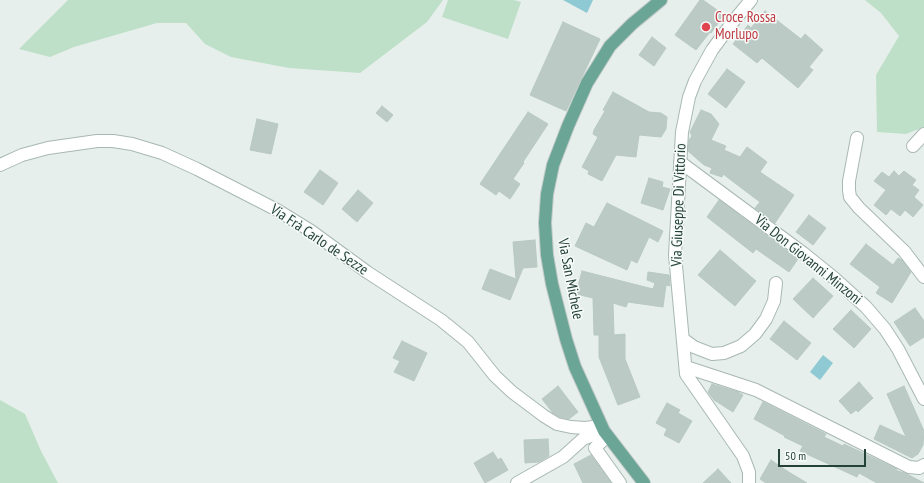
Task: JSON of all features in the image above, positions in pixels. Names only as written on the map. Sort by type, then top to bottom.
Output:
[{"type":"main road","name":"Via San Michele","points":[[644,483],[604,431],[575,367],[552,284],[545,232],[547,194],[556,157],[579,99],[605,53],[640,16],[661,0]]},
{"type":"street","name":"Via Giuseppe Di Vittorio","points":[[749,483],[749,472],[746,460],[686,374],[675,255],[680,162],[684,119],[689,98],[695,80],[718,42],[751,0]]},
{"type":"street","points":[[913,146],[924,134]]},
{"type":"street","points":[[857,138],[849,181],[850,197],[859,208],[904,251],[924,277]]},
{"type":"street","name":"Via Frà Carlo de Sezze","points":[[0,165],[22,155],[48,148],[97,141],[113,141],[132,144],[162,153],[197,169],[277,210],[311,231],[367,272],[441,320],[468,342],[496,376],[512,392],[544,416],[557,424],[604,431]]},
{"type":"street","name":"Via Don Giovanni Minzoni","points":[[680,162],[802,253],[866,307],[885,329],[898,349],[924,399]]},
{"type":"street","points":[[683,339],[694,348],[712,354],[724,353],[741,346],[755,334],[766,319],[774,301],[776,283]]},
{"type":"street","points":[[686,367],[760,392],[909,467],[920,468],[924,465]]},
{"type":"street","points":[[517,483],[560,459],[583,439],[604,431]]},
{"type":"street","points":[[604,431],[595,448],[620,483]]},
{"type":"green space","points":[[68,0],[443,0],[427,22],[360,73],[289,68],[231,57],[205,44],[186,23],[157,23],[74,47],[50,57],[19,49]]},
{"type":"green space","points":[[448,0],[514,0],[521,2],[508,39],[442,17]]},
{"type":"green space","points":[[865,0],[924,0],[924,127],[906,134],[877,132],[876,75],[899,36],[881,13]]},
{"type":"green space","points":[[0,400],[25,414],[41,451],[58,483],[0,483]]},
{"type":"water","points":[[563,0],[593,0],[587,13]]},
{"type":"water","points":[[823,355],[833,363],[820,380],[810,372]]},
{"type":"building","points":[[700,0],[703,0],[724,15],[696,50],[675,35]]},
{"type":"building","points":[[765,11],[801,39],[805,34],[823,50],[809,67],[813,70],[798,88],[762,58],[757,63],[733,44],[748,25],[751,28]]},
{"type":"building","points":[[563,22],[600,39],[566,111],[530,95]]},
{"type":"building","points":[[652,37],[666,48],[654,66],[639,55]]},
{"type":"building","points":[[727,69],[745,82],[726,108],[708,94]]},
{"type":"building","points":[[613,92],[649,112],[661,113],[667,117],[666,129],[661,137],[639,135],[636,157],[616,155],[602,181],[588,174],[589,171],[582,167],[598,137],[593,134],[594,130],[605,111],[603,110]]},
{"type":"building","points":[[382,106],[393,115],[387,122],[376,113]]},
{"type":"building","points":[[701,110],[711,114],[719,124],[711,140],[726,146],[724,150],[740,157],[747,147],[767,162],[760,172],[794,195],[775,223],[755,208],[760,202],[723,174],[722,177],[710,173],[712,168],[704,165],[688,151],[689,140],[692,136],[690,132]]},
{"type":"building","points":[[528,112],[548,124],[513,179],[520,184],[510,199],[499,191],[496,195],[480,184]]},
{"type":"building","points":[[257,119],[278,124],[271,154],[250,150]]},
{"type":"building","points":[[320,170],[338,183],[323,205],[304,192]]},
{"type":"building","points":[[894,171],[899,176],[904,171],[916,180],[912,185],[919,190],[914,197],[923,205],[913,217],[905,210],[900,216],[891,209],[886,215],[874,205],[886,190],[874,181],[882,172],[889,177]]},
{"type":"building","points":[[649,178],[663,182],[662,187],[670,189],[663,210],[641,203]]},
{"type":"building","points":[[358,190],[373,203],[357,222],[342,209]]},
{"type":"building","points":[[719,200],[798,259],[789,272],[756,249],[753,253],[707,217]]},
{"type":"building","points":[[607,203],[663,231],[658,242],[649,237],[637,263],[631,260],[627,270],[575,246],[586,223],[594,227]]},
{"type":"building","points":[[809,215],[826,228],[813,245],[796,232]]},
{"type":"building","points":[[535,240],[537,267],[523,268],[510,300],[482,289],[490,269],[516,279],[513,242]]},
{"type":"building","points":[[866,244],[893,265],[898,258],[902,260],[911,272],[892,303],[876,293],[880,287],[850,264]]},
{"type":"building","points":[[720,250],[756,281],[735,306],[698,275]]},
{"type":"building","points":[[582,271],[653,289],[655,283],[647,280],[648,272],[669,275],[670,286],[666,285],[663,307],[628,302],[626,307],[613,303],[614,335],[625,334],[625,359],[640,397],[618,405],[599,357],[599,335],[594,335],[593,298],[576,294]]},
{"type":"building","points":[[813,278],[833,296],[813,318],[793,299]]},
{"type":"building","points":[[915,308],[924,321],[924,337],[910,346],[894,322]]},
{"type":"building","points":[[851,310],[871,329],[854,348],[833,329]]},
{"type":"building","points":[[784,321],[811,343],[797,360],[770,339]]},
{"type":"building","points":[[402,341],[427,353],[414,381],[394,372],[400,361],[393,358]]},
{"type":"building","points":[[859,382],[873,398],[858,412],[856,410],[851,414],[839,401]]},
{"type":"building","points":[[712,384],[743,395],[733,412],[714,400],[708,392]]},
{"type":"building","points":[[558,386],[578,412],[569,419],[560,417],[553,413],[542,399]]},
{"type":"building","points":[[904,386],[924,431],[923,445],[918,454],[912,458],[874,439],[880,425],[906,437],[887,394]]},
{"type":"building","points":[[763,402],[826,434],[824,437],[843,446],[844,444],[924,483],[877,483],[859,473],[857,477],[800,451],[803,446],[784,437],[785,436],[754,419]]},
{"type":"building","points":[[667,403],[680,410],[678,413],[692,421],[679,443],[664,435],[667,429],[656,423]]},
{"type":"building","points":[[548,439],[549,456],[539,462],[525,463],[524,440]]},
{"type":"building","points":[[493,452],[498,460],[501,458],[508,470],[485,483],[474,463]]},
{"type":"building","points":[[591,455],[611,483],[583,483],[574,464]]},
{"type":"building","points":[[771,460],[807,483],[766,483],[760,479]]},
{"type":"building","points":[[718,469],[731,483],[703,483]]},
{"type":"place","name":"Croce Rossa Morlupo","points":[[706,27]]}]
